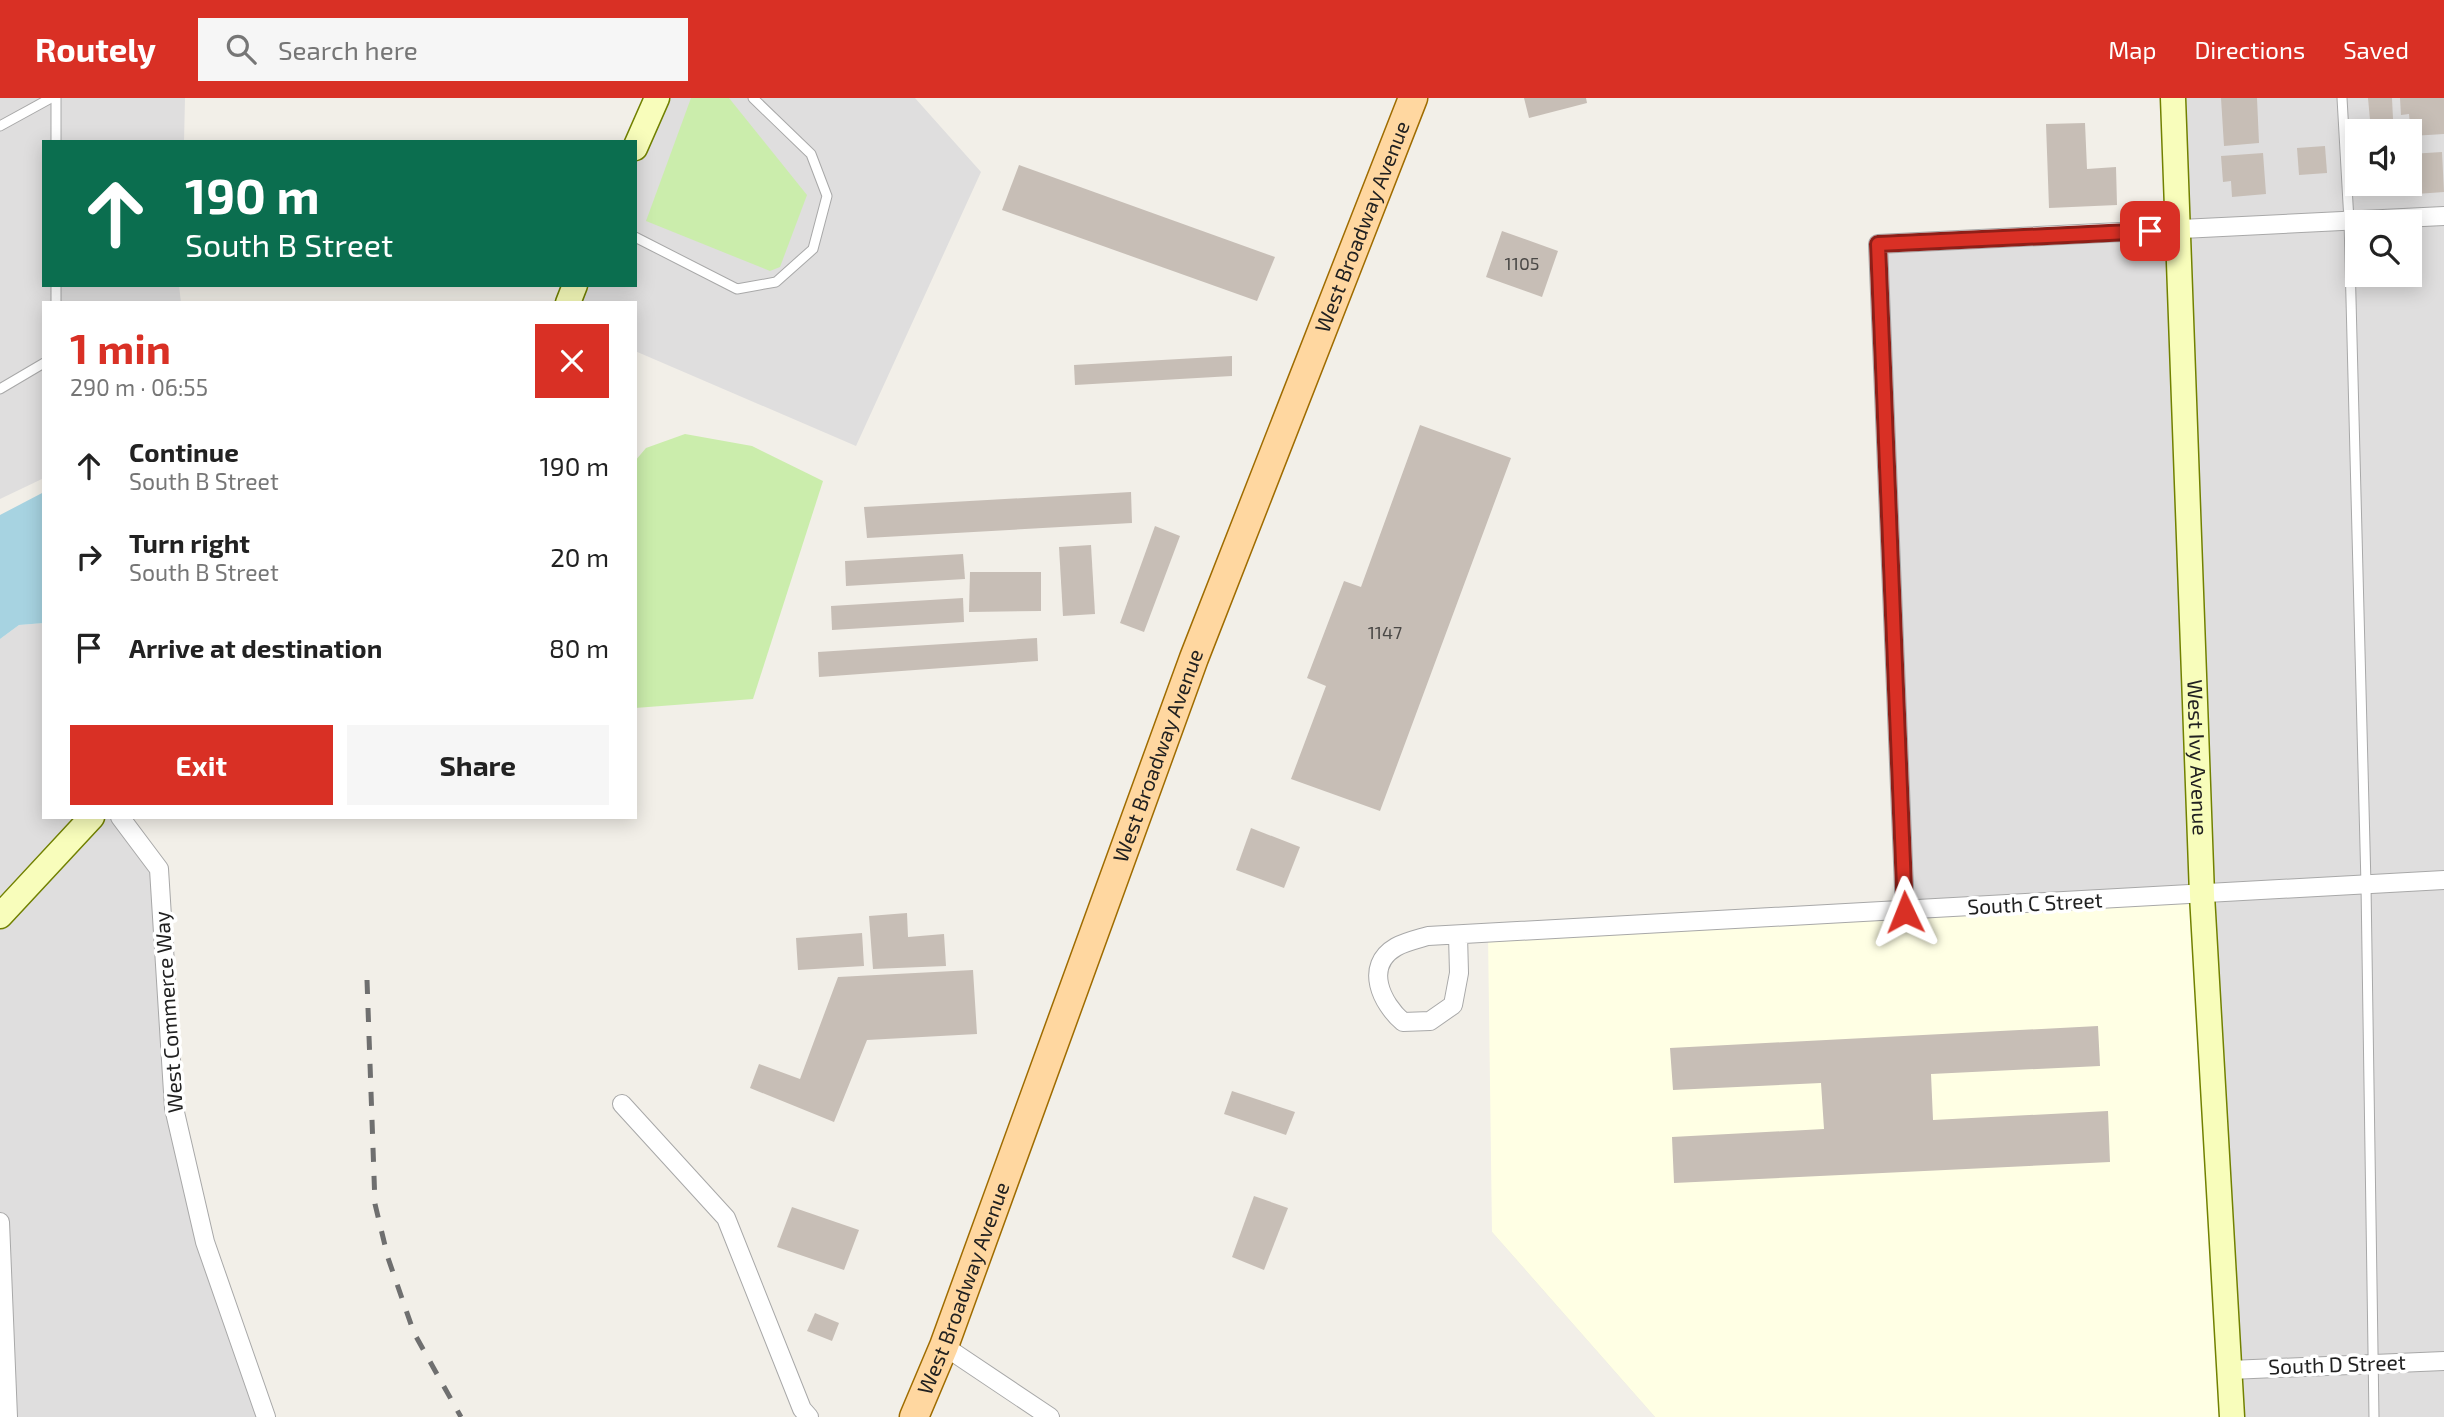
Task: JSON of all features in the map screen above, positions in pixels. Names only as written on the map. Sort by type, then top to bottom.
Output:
[{"type":"main road","name":"West Broadway Avenue","points":[[914,1417],[944,1346],[1194,659],[1413,98]]},
{"type":"street","points":[[637,143],[657,98]]},
{"type":"street","name":"West Ivy Avenue","points":[[2172,98],[2202,895],[2232,1417]]},
{"type":"street","points":[[2422,217],[2444,216]]},
{"type":"street","points":[[1905,912],[1878,244],[2345,221]]},
{"type":"street","points":[[0,916],[90,819]]},
{"type":"street","name":"West Commerce Way","points":[[122,819],[159,869],[174,1108],[205,1242],[266,1417]]},
{"type":"street","name":"South C Street","points":[[1458,935],[1459,973],[1453,1005],[1430,1021],[1404,1022],[1388,1009],[1378,987],[1380,964],[1394,948],[1428,936],[1905,912],[2444,880]]},
{"type":"street","points":[[622,1104],[726,1218],[802,1409],[809,1417]]},
{"type":"street","points":[[0,1222],[8,1417]]},
{"type":"street","points":[[944,1346],[1050,1417]]},
{"type":"street","name":"South D Street","points":[[2230,1370],[2444,1361]]},
{"type":"lane","points":[[0,125],[51,98]]},
{"type":"lane","points":[[56,140],[57,98]]},
{"type":"lane","points":[[637,238],[737,289],[776,282],[813,249],[827,196],[811,154],[753,98]]},
{"type":"lane","points":[[2342,98],[2348,210]]},
{"type":"lane","points":[[2351,287],[2366,885],[2374,1417]]},
{"type":"lane","points":[[0,389],[42,364]]},
{"type":"shaded area","points":[[0,98],[185,98],[184,140],[42,140],[42,287],[179,287],[181,301],[42,301],[42,479],[0,499]]},
{"type":"shaded area","points":[[657,98],[915,98],[981,172],[856,446],[637,352],[637,301],[565,301],[571,287],[637,287],[637,143]]},
{"type":"shaded area","points":[[2172,98],[2444,98],[2444,1417],[1655,1417],[1492,1232],[1905,911],[1878,244],[2177,229]]},
{"type":"shaded area","points":[[42,623],[42,819],[122,819],[159,869],[174,1108],[266,1417],[0,1417],[0,639],[19,625]]},
{"type":"shaded area","points":[[2202,895],[2232,1417],[1655,1417],[1492,1232],[1488,934]]},
{"type":"green space","points":[[691,98],[729,98],[807,195],[780,267],[770,271],[646,221]]},
{"type":"green space","points":[[685,434],[752,446],[823,481],[753,699],[637,708],[637,459],[646,448]]},
{"type":"water","points":[[42,493],[42,623],[19,625],[0,639],[0,515]]},
{"type":"building","points":[[1524,98],[1586,98],[1587,103],[1529,118]]},
{"type":"building","points":[[2221,98],[2257,98],[2259,143],[2224,146]]},
{"type":"building","points":[[2368,98],[2392,98],[2393,119],[2370,119]]},
{"type":"building","points":[[2400,98],[2444,98],[2444,134],[2422,135],[2422,119],[2409,119],[2409,114],[2401,115]]},
{"type":"building","points":[[2085,123],[2087,169],[2116,167],[2117,205],[2049,208],[2046,124]]},
{"type":"building","points":[[2325,146],[2327,173],[2299,175],[2297,148]]},
{"type":"building","points":[[2442,152],[2444,192],[2422,194],[2422,153]]},
{"type":"building","points":[[2263,153],[2266,194],[2232,197],[2231,181],[2223,182],[2221,156]]},
{"type":"building","points":[[1019,165],[1275,257],[1257,301],[1002,210]]},
{"type":"building","points":[[1502,231],[1558,251],[1542,297],[1486,277]]},
{"type":"building","points":[[1232,356],[1232,376],[1075,385],[1074,365]]},
{"type":"building","points":[[1420,425],[1511,458],[1380,811],[1291,779],[1326,686],[1307,678],[1344,581],[1361,587]]},
{"type":"building","points":[[1131,492],[1132,523],[867,538],[864,507]]},
{"type":"building","points":[[1155,526],[1180,536],[1144,632],[1120,623]]},
{"type":"building","points":[[1091,545],[1095,614],[1063,616],[1059,547]]},
{"type":"building","points":[[963,554],[965,579],[846,586],[845,561]]},
{"type":"building","points":[[970,572],[1041,572],[1041,611],[969,612]]},
{"type":"building","points":[[963,598],[964,622],[832,630],[831,606]]},
{"type":"building","points":[[1037,638],[1038,661],[819,677],[818,652]]},
{"type":"building","points":[[1251,828],[1300,847],[1284,888],[1236,870]]},
{"type":"building","points":[[907,913],[908,937],[944,934],[946,966],[873,969],[869,916]]},
{"type":"building","points":[[862,933],[864,966],[798,970],[796,938]]},
{"type":"building","points":[[973,970],[977,1034],[867,1040],[834,1122],[750,1088],[759,1064],[800,1079],[838,977]]},
{"type":"building","points":[[2098,1026],[2100,1066],[1931,1074],[1933,1120],[2108,1111],[2110,1162],[1674,1183],[1672,1137],[1824,1129],[1821,1083],[1673,1090],[1670,1048]]},
{"type":"building","points":[[1232,1091],[1295,1112],[1286,1135],[1224,1114]]},
{"type":"building","points":[[1254,1196],[1288,1208],[1264,1270],[1232,1257]]},
{"type":"building","points":[[792,1207],[859,1230],[844,1270],[777,1247]]},
{"type":"building","points":[[815,1313],[839,1323],[832,1341],[807,1331]]},
{"type":"railway","points":[[367,980],[375,1204],[388,1258],[414,1333],[461,1417]]},
{"type":"route","points":[[1905,912],[1878,244],[2150,231]]}]
